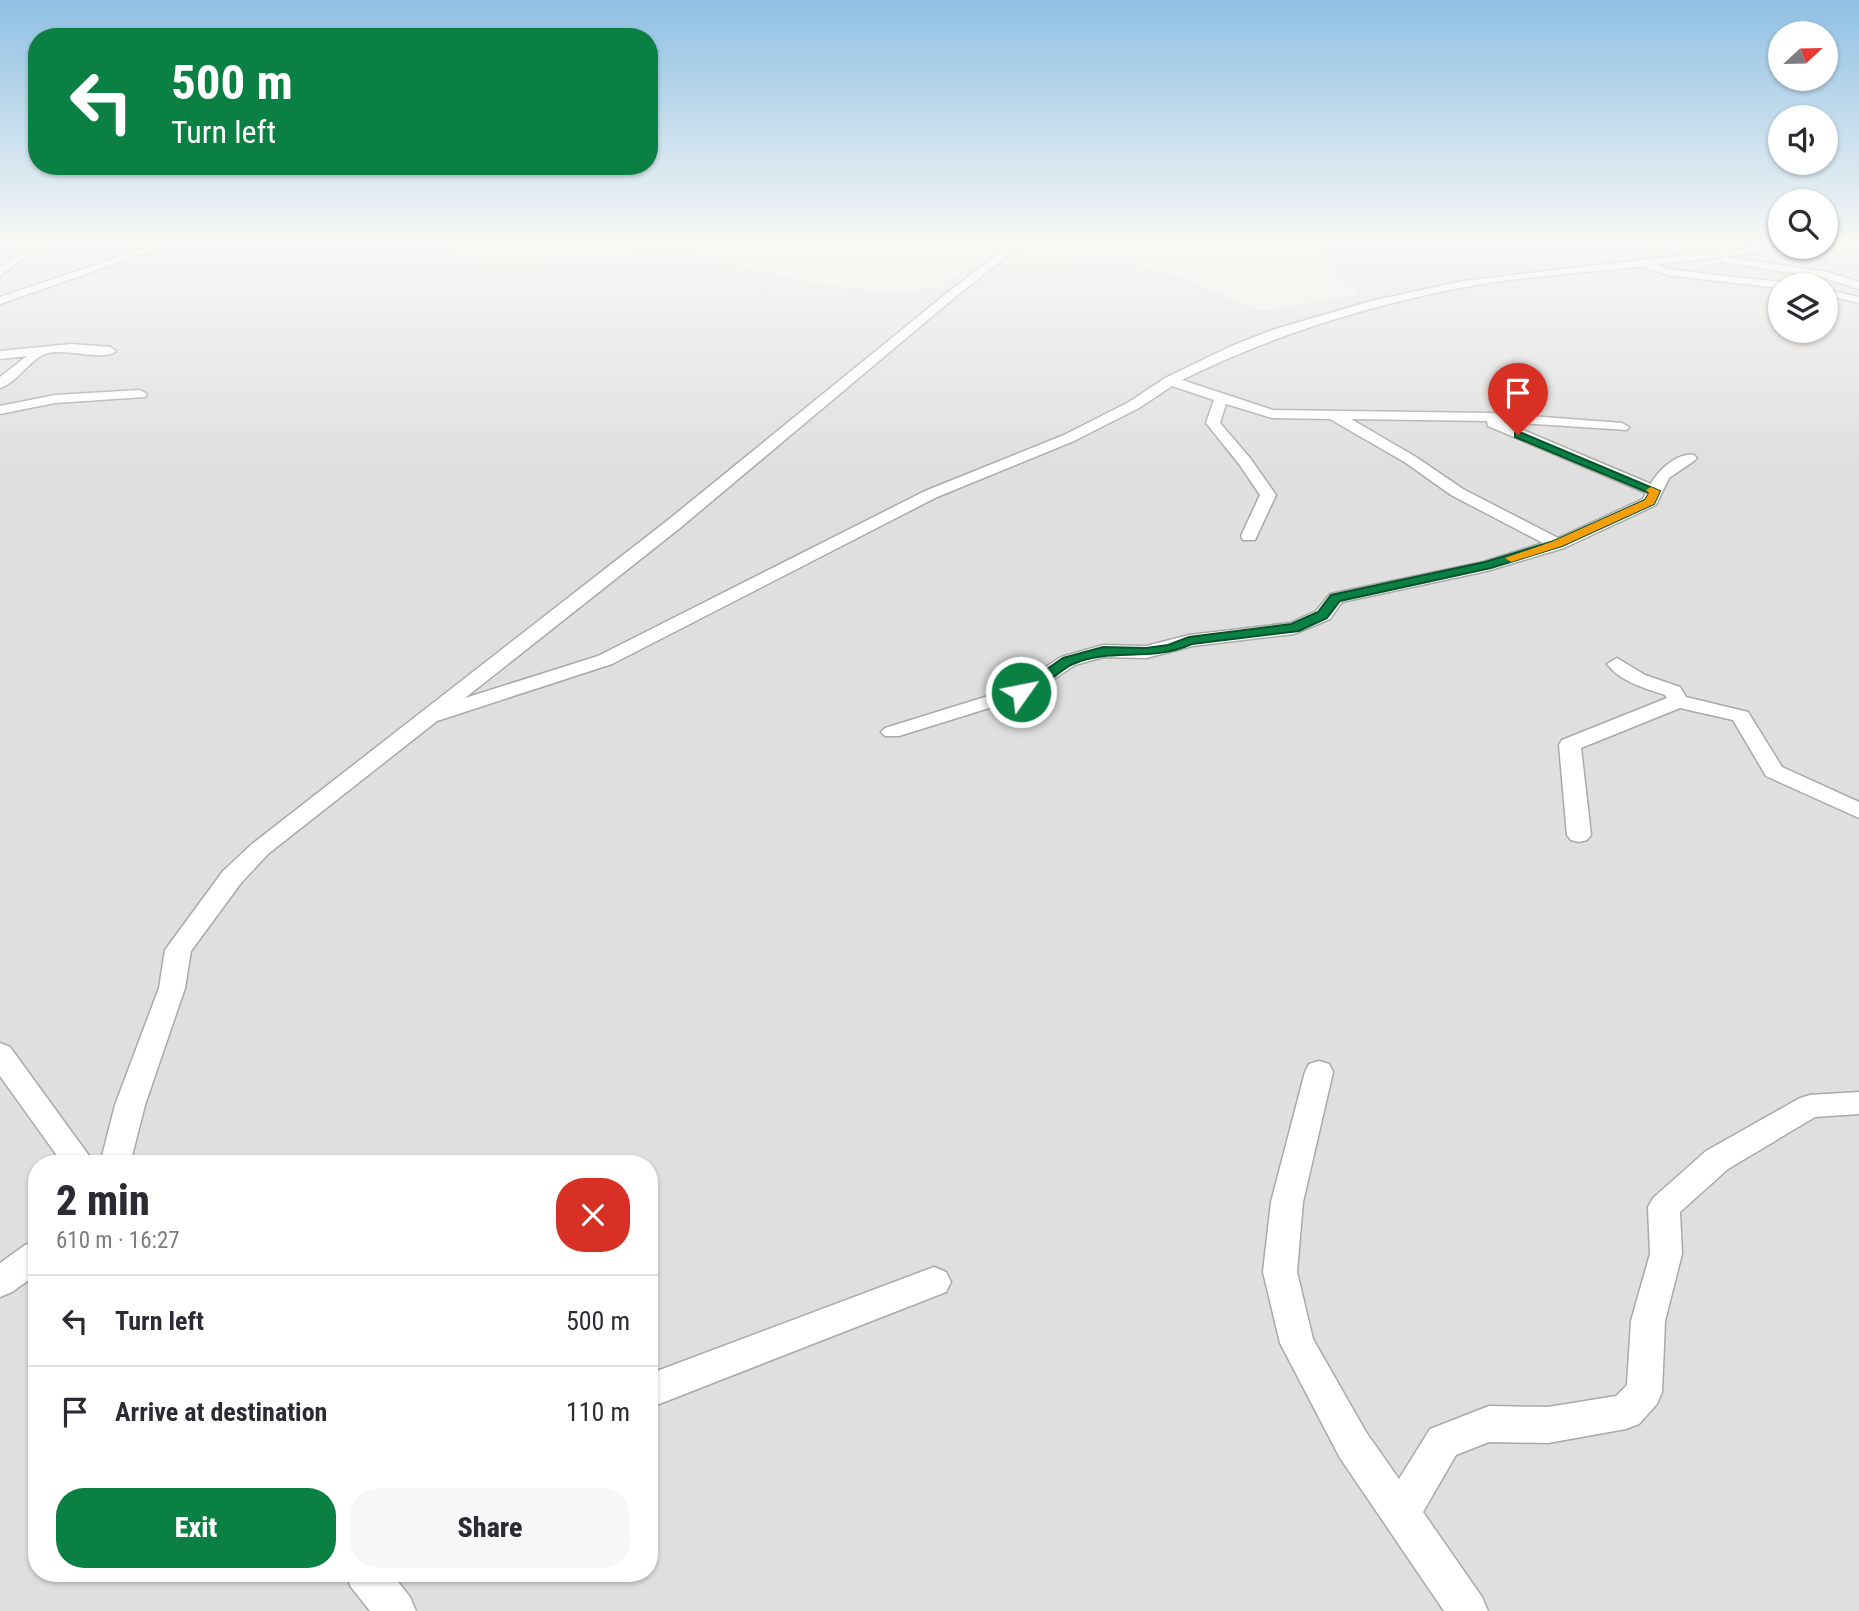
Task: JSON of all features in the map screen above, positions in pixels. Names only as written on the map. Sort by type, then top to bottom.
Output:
[{"type":"street","points":[[118,1155],[130,1105],[172,988],[178,950],[232,877],[260,849],[674,524],[927,315]]},
{"type":"street","points":[[427,717],[605,660],[931,494],[1090,428],[1170,381],[1233,350],[1276,333],[1336,315]]},
{"type":"street","points":[[0,355],[71,348],[110,351]]},
{"type":"street","points":[[0,384],[41,351]]},
{"type":"street","points":[[1170,381],[1272,414],[1477,416],[1622,427]]},
{"type":"street","points":[[0,410],[55,399],[140,394]]},
{"type":"street","points":[[1222,396],[1213,423],[1245,461],[1268,495],[1249,536]]},
{"type":"street","points":[[1332,415],[1411,460],[1457,492],[1558,544]]},
{"type":"street","points":[[1477,416],[1655,491]]},
{"type":"street","points":[[892,732],[1021,692],[1068,661],[1103,651],[1146,652],[1171,648],[1189,641],[1294,628],[1323,615],[1336,598],[1487,566],[1558,544],[1650,502],[1663,475],[1689,458]]},
{"type":"street","points":[[1617,664],[1638,679],[1673,691],[1678,701]]},
{"type":"street","points":[[1578,835],[1570,745],[1678,701],[1741,716],[1774,771],[1859,811]]},
{"type":"street","points":[[0,1054],[73,1155]]},
{"type":"street","points":[[1319,1072],[1287,1202],[1280,1272],[1297,1343],[1353,1445],[1468,1611]]},
{"type":"street","points":[[1401,1512],[1443,1442],[1489,1424],[1548,1425],[1626,1412],[1644,1392],[1648,1321],[1667,1254],[1664,1207],[1717,1160],[1810,1106],[1859,1103]]},
{"type":"street","points":[[0,1282],[28,1262]]},
{"type":"street","points":[[658,1388],[934,1282]]},
{"type":"street","points":[[372,1582],[396,1611]]},
{"type":"shaded area","points":[[0,315],[1768,315],[1768,343],[1838,343],[1838,315],[1859,315],[1859,1611],[0,1611]]},
{"type":"slow traffic","points":[[1511,558],[1558,544],[1650,502],[1655,491],[1651,490]]},
{"type":"route","points":[[1021,692],[1068,661],[1103,651],[1146,652],[1171,648],[1189,641],[1294,628],[1323,615],[1336,598],[1487,566],[1558,544],[1650,502],[1655,491],[1518,435]]}]
